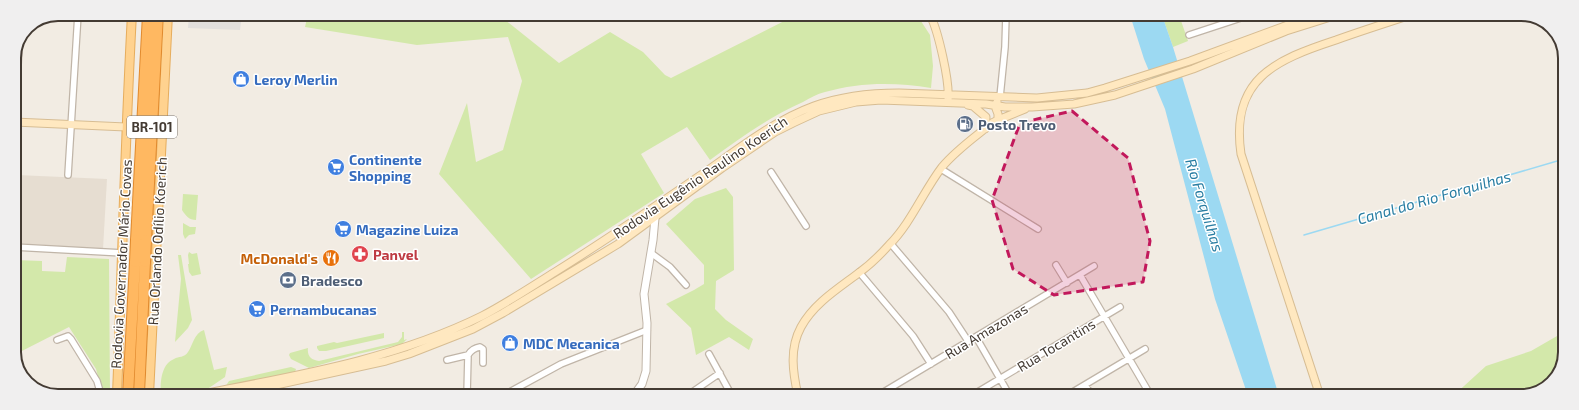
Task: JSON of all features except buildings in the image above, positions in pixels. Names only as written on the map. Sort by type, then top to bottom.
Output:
[{"type":"highway","name":"Rodovia Governador Mário Covas","points":[[139,389],[145,262],[141,240],[148,21]]},
{"type":"highway","name":"Rodovia Governador Mário Covas","points":[[128,389],[134,262],[141,240],[157,21]]},
{"type":"main road","points":[[117,389],[123,253],[126,127],[132,21]]},
{"type":"main road","name":"Rua Orlando Odílio Koerich","points":[[149,389],[168,21]]},
{"type":"main road","points":[[933,21],[939,39],[948,98]]},
{"type":"main road","name":"Rodovia Eugênio Raulino Koerich","points":[[260,389],[328,375],[399,357],[473,329],[618,244],[722,168],[775,132],[806,116],[834,106],[870,100],[1000,97],[1037,98],[1070,95],[1105,88],[1190,61],[1299,21]]},
{"type":"main road","name":"Rodovia Eugênio Raulino Koerich","points":[[226,389],[313,371],[387,353],[428,340],[465,324],[506,302],[606,240],[771,128],[814,106],[840,99],[874,94],[899,93],[948,98],[962,103],[992,105],[1032,107],[1074,104],[1115,95],[1193,69],[1286,31],[1318,21]]},
{"type":"main road","points":[[1318,389],[1241,154],[1239,124],[1242,108],[1248,93],[1259,78],[1273,66],[1295,54],[1393,21]]},
{"type":"main road","points":[[985,129],[986,108],[992,105],[1000,97]]},
{"type":"main road","points":[[962,103],[973,106],[986,117],[995,122]]},
{"type":"main road","points":[[992,105],[995,122]]},
{"type":"main road","points":[[797,389],[793,372],[793,357],[800,328],[816,306],[891,244],[941,169],[956,153],[995,122],[1020,110],[1032,107]]},
{"type":"main road","points":[[21,122],[126,127]]},
{"type":"main road","points":[[123,253],[157,254]]},
{"type":"street","points":[[68,175],[78,21]]},
{"type":"street","points":[[1000,97],[1006,21]]},
{"type":"street","points":[[1189,35],[1231,21]]},
{"type":"street","points":[[941,169],[1038,229]]},
{"type":"street","points":[[771,172],[806,226]]},
{"type":"street","points":[[639,389],[642,384],[646,371],[647,330],[644,294],[655,218]]},
{"type":"street","points":[[891,244],[948,312],[968,341]]},
{"type":"street","points":[[21,247],[123,253]]},
{"type":"street","points":[[651,253],[670,267],[686,285]]},
{"type":"street","points":[[1056,265],[1067,283]]},
{"type":"street","name":"Rua Amazonas","points":[[889,389],[1094,266]]},
{"type":"street","points":[[859,272],[911,333],[931,364]]},
{"type":"street","points":[[1080,275],[1147,389]]},
{"type":"street","name":"Rua Tocantins","points":[[982,389],[1120,307]]},
{"type":"street","points":[[515,389],[561,364],[647,330]]},
{"type":"street","points":[[57,340],[68,336],[72,339],[97,381],[99,389]]},
{"type":"street","points":[[976,337],[1006,389]]},
{"type":"street","points":[[447,360],[468,355],[474,349],[480,347],[483,349],[483,363]]},
{"type":"street","points":[[1077,389],[1145,349]]},
{"type":"street","points":[[709,354],[728,389]]},
{"type":"street","points":[[466,389],[468,355]]},
{"type":"street","points":[[698,389],[720,373]]},
{"type":"street","points":[[1085,384],[1088,389]]},
{"type":"highlighted area","points":[[1072,111],[1128,158],[1150,241],[1143,282],[1054,295],[1013,269],[992,200],[1020,123]]},
{"type":"shaded area","points":[[188,21],[241,21],[240,30],[188,28]]},
{"type":"shaded area","points":[[21,175],[107,179],[103,249],[21,243]]},
{"type":"green space","points":[[306,21],[506,21],[559,63],[610,32],[643,52],[665,75],[671,78],[784,21],[921,21],[930,35],[933,66],[931,88],[878,84],[851,86],[822,93],[767,121],[710,160],[687,127],[641,154],[664,193],[531,279],[439,174],[467,103],[476,162],[503,150],[522,81],[508,37],[417,45],[305,27]]},
{"type":"green space","points":[[1164,21],[1181,21],[1188,41],[1173,47]]},
{"type":"green space","points":[[726,188],[733,197],[734,270],[716,281],[715,309],[726,320],[753,339],[749,350],[729,337],[696,355],[691,328],[666,304],[704,284],[704,265],[666,224],[695,199]]},
{"type":"green space","points":[[183,194],[198,195],[196,220],[188,217],[182,210]]},
{"type":"green space","points":[[183,223],[190,227],[196,227],[195,234],[189,235],[185,239],[183,234]]},
{"type":"green space","points":[[189,252],[192,254],[197,253],[201,274],[192,276],[189,272]]},
{"type":"green space","points":[[178,255],[181,255],[192,320],[188,328],[175,342],[181,279]]},
{"type":"green space","points":[[67,257],[109,259],[110,389],[101,389],[96,369],[69,327],[21,351],[21,260],[42,261],[42,271],[65,272]]},
{"type":"green space","points":[[204,330],[214,370],[227,367],[225,377],[207,389],[161,389],[162,374],[166,365],[170,361],[186,354],[196,336]]},
{"type":"green space","points":[[402,332],[404,332],[404,340],[407,339],[402,344],[358,354],[309,368],[291,359],[289,355],[290,353],[308,348],[310,357],[319,361],[398,342],[402,337]]},
{"type":"green space","points":[[384,333],[384,338],[326,351],[319,351],[317,348],[317,346],[334,342],[337,343]]},
{"type":"green space","points":[[1558,335],[1558,352],[1555,366],[1552,373],[1540,384],[1526,389],[1461,389],[1486,366],[1531,351]]},
{"type":"green space","points":[[291,367],[296,369],[295,372],[225,387],[229,381]]},
{"type":"water","name":"Rio Forquilhas","points":[[1132,21],[1164,21],[1277,389],[1246,389],[1215,299],[1165,109],[1144,59]]},
{"type":"waterway","name":"Canal do Rio Forquilhas","points":[[1304,235],[1558,161]]},
{"type":"place","name":"Leroy Merlin","points":[[241,79]]},
{"type":"place","name":"Posto Trevo","points":[[965,124]]},
{"type":"place","name":"Continente Shopping","points":[[336,167]]},
{"type":"place","name":"Magazine Luiza","points":[[343,229]]},
{"type":"place","name":"Panvel","points":[[360,254]]},
{"type":"place","name":"McDonald's","points":[[331,258]]},
{"type":"place","name":"Bradesco","points":[[288,280]]},
{"type":"place","name":"Pernambucanas","points":[[257,309]]},
{"type":"place","name":"MDC Mecanica","points":[[510,343]]}]
